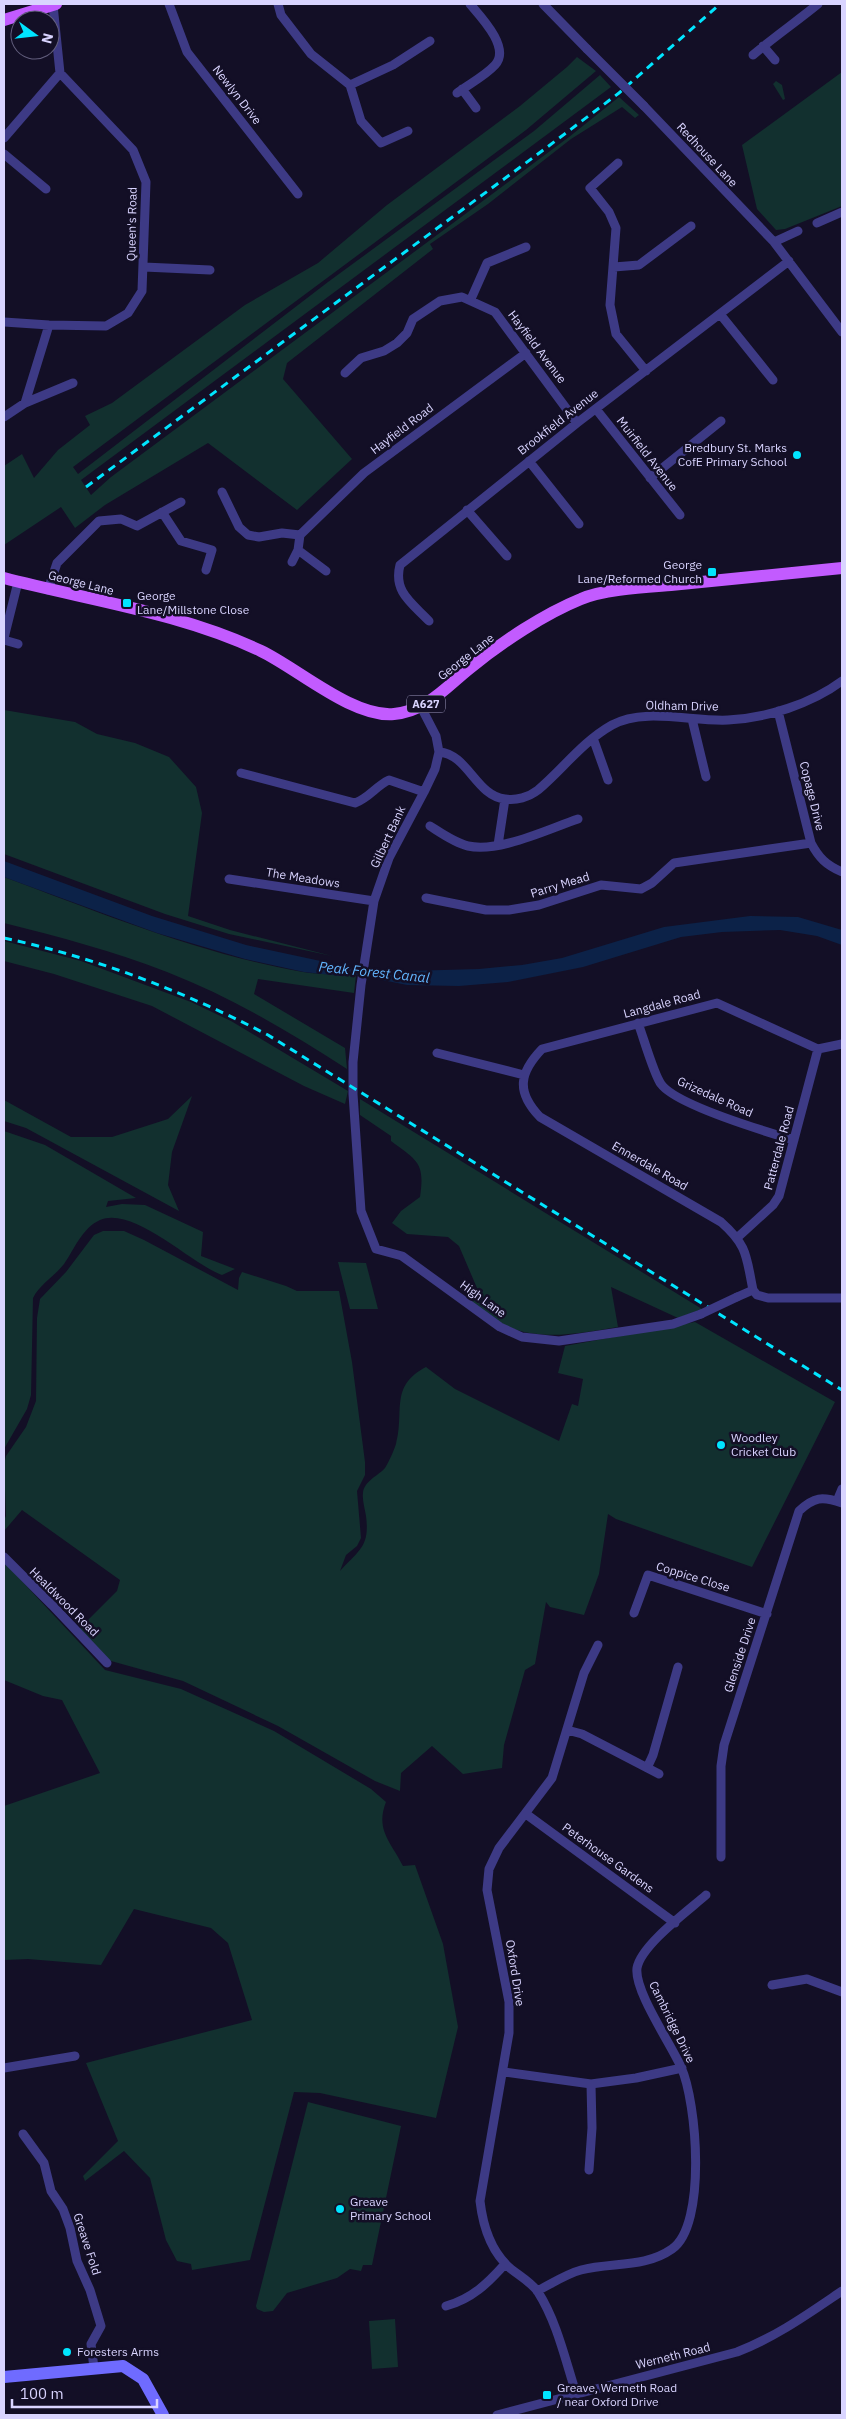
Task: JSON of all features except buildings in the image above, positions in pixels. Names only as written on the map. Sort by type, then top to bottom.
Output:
[{"type":"main road","points":[[4,20],[54,4]]},
{"type":"main road","name":"George Lane","points":[[4,578],[176,620],[226,636],[263,652],[328,692],[368,710],[393,714],[421,707],[434,700],[471,667],[537,622],[583,598],[632,589],[842,568]]},
{"type":"street","points":[[4,138],[60,73],[54,4]]},
{"type":"street","name":"Newlyn Drive","points":[[169,4],[187,52],[298,194]]},
{"type":"street","points":[[278,4],[281,15],[312,54],[350,85],[361,121],[381,143],[408,131]]},
{"type":"street","points":[[470,4],[496,38],[499,57],[496,64],[459,91],[476,108]]},
{"type":"street","name":"Redhouse Lane","points":[[543,4],[774,242],[842,332]]},
{"type":"street","points":[[753,55],[773,37],[790,28],[818,4]]},
{"type":"street","points":[[350,85],[393,65],[430,41]]},
{"type":"street","points":[[764,46],[775,60]]},
{"type":"street","name":"Queen's Road","points":[[4,322],[49,326],[106,326],[135,305],[142,291],[146,182],[141,165],[133,150],[60,73]]},
{"type":"street","points":[[4,154],[46,189]]},
{"type":"street","points":[[618,163],[590,188],[608,212],[616,228],[610,305],[616,334],[646,371]]},
{"type":"street","points":[[816,223],[842,212]]},
{"type":"street","points":[[614,267],[638,265],[691,226]]},
{"type":"street","points":[[774,242],[798,231]]},
{"type":"street","points":[[471,299],[487,263],[526,247]]},
{"type":"street","name":"Brookfield Avenue","points":[[429,621],[400,590],[397,577],[400,565],[577,423],[789,261]]},
{"type":"street","points":[[144,268],[210,270]]},
{"type":"street","name":"Hayfield Avenue","points":[[345,373],[361,358],[384,351],[397,343],[407,332],[413,319],[440,300],[462,297],[471,299],[495,312],[577,423]]},
{"type":"street","points":[[720,314],[773,380]]},
{"type":"street","points":[[24,403],[49,326]]},
{"type":"street","name":"Hayfield Road","points":[[300,535],[364,473],[526,353]]},
{"type":"street","points":[[4,417],[24,403],[73,383]]},
{"type":"street","name":"Muirfield Avenue","points":[[596,409],[680,515]]},
{"type":"street","points":[[650,478],[721,421]]},
{"type":"street","points":[[529,461],[579,524]]},
{"type":"street","points":[[222,492],[239,527],[248,535],[259,537],[282,533],[300,535],[298,550],[292,562]]},
{"type":"street","points":[[48,590],[56,563],[100,521],[121,519],[137,526],[180,502]]},
{"type":"street","points":[[467,510],[507,556]]},
{"type":"street","points":[[162,512],[181,541],[212,550],[206,570]]},
{"type":"street","points":[[298,550],[326,572]]},
{"type":"street","points":[[18,582],[4,639],[18,644]]},
{"type":"street","name":"Oldham Drive","points":[[505,799],[521,798],[536,791],[593,738],[614,724],[639,718],[666,716],[729,720],[778,711],[810,700],[842,682]]},
{"type":"street","points":[[421,707],[436,736],[439,752],[446,752],[458,760],[489,793],[505,799],[498,845]]},
{"type":"street","name":"Copage Drive","points":[[778,711],[811,843],[819,857],[828,866],[842,872]]},
{"type":"street","points":[[692,718],[706,776]]},
{"type":"street","points":[[593,738],[608,780]]},
{"type":"street","name":"Gilbert Bank","points":[[361,985],[374,901],[389,858],[435,770],[439,752]]},
{"type":"street","points":[[241,773],[356,803],[364,800],[379,785],[390,780],[424,792]]},
{"type":"street","points":[[430,826],[467,845],[498,845],[578,818]]},
{"type":"street","name":"Parry Mead","points":[[426,898],[486,910],[509,910],[539,906],[601,885],[641,889],[652,883],[674,863],[811,843]]},
{"type":"street","name":"The Meadows","points":[[229,879],[374,901]]},
{"type":"street","name":"High Lane","points":[[361,985],[353,1062],[353,1094],[361,1211],[376,1249],[402,1256],[500,1328],[522,1337],[559,1341],[673,1324],[701,1314],[753,1290]]},
{"type":"street","name":"Langdale Road","points":[[524,1074],[530,1062],[542,1048],[717,1003],[818,1049]]},
{"type":"street","name":"Grizedale Road","points":[[638,1023],[661,1084],[675,1095],[745,1126],[794,1140]]},
{"type":"street","points":[[818,1049],[842,1044]]},
{"type":"street","name":"Patterdale Road","points":[[738,1237],[773,1206],[780,1196],[818,1049]]},
{"type":"street","points":[[437,1053],[524,1074]]},
{"type":"street","name":"Ennerdale Road","points":[[524,1074],[522,1086],[529,1105],[540,1117],[721,1222],[738,1237],[744,1249],[753,1290]]},
{"type":"street","points":[[753,1290],[757,1295],[768,1298],[842,1298]]},
{"type":"street","points":[[840,1502],[842,1489]]},
{"type":"street","name":"Glenside Drive","points":[[720,1857],[721,1766],[724,1745],[799,1511],[812,1500],[823,1498],[840,1502]]},
{"type":"street","name":"Healdwood Road","points":[[4,1558],[52,1605],[107,1664]]},
{"type":"street","name":"Coppice Close","points":[[634,1612],[648,1575],[767,1614]]},
{"type":"street","name":"Oxford Drive","points":[[576,2393],[555,2326],[537,2290],[505,2264],[487,2236],[482,2220],[480,2201],[504,2072],[509,2033],[509,2002],[487,1890],[489,1869],[498,1848],[552,1778],[584,1673],[598,1645]]},
{"type":"street","points":[[647,1768],[653,1755],[678,1667]]},
{"type":"street","points":[[567,1730],[582,1734],[659,1774]]},
{"type":"street","name":"Peterhouse Gardens","points":[[526,1814],[675,1923]]},
{"type":"street","name":"Cambridge Drive","points":[[537,2290],[580,2270],[650,2260],[673,2248],[684,2236],[694,2196],[696,2163],[687,2084],[682,2068],[639,1987],[637,1968],[644,1952],[706,1894]]},
{"type":"street","points":[[772,1984],[807,1979],[842,1992]]},
{"type":"street","points":[[4,2068],[75,2056]]},
{"type":"street","points":[[504,2072],[591,2084],[636,2078],[682,2068]]},
{"type":"street","points":[[589,2170],[592,2128],[591,2084]]},
{"type":"street","name":"Greave Fold","points":[[22,2134],[44,2163],[51,2190],[63,2209],[78,2261],[90,2290],[100,2326],[91,2344],[94,2368]]},
{"type":"street","points":[[446,2306],[470,2297],[488,2283],[505,2264]]},
{"type":"street","name":"Werneth Road","points":[[497,2415],[737,2352],[779,2333],[842,2291]]},
{"type":"street","points":[[4,2377],[123,2366],[134,2371],[143,2379],[151,2390],[163,2415]]},
{"type":"green space","points":[[577,57],[596,71],[526,130],[73,467],[78,474],[328,282],[534,131],[600,75],[611,87],[81,480],[91,495],[111,477],[569,137],[619,97],[639,115],[635,118],[622,107],[571,139],[488,204],[430,244],[433,249],[287,363],[283,379],[352,459],[297,510],[208,443],[105,505],[75,528],[61,507],[4,545],[4,466],[22,454],[34,478],[58,450],[90,425],[85,416],[112,403],[245,305],[318,263],[387,205],[520,106]]},
{"type":"green space","points":[[842,72],[842,206],[785,229],[776,230],[757,209],[742,145]]},
{"type":"green space","points":[[776,81],[782,85],[785,99],[783,100],[773,84]]},
{"type":"green space","points":[[4,710],[75,722],[97,734],[135,743],[169,757],[196,787],[202,813],[188,916],[230,930],[332,956],[229,934],[165,914],[4,854]]},
{"type":"green space","points":[[4,877],[151,931],[226,955],[303,972],[356,975],[354,993],[258,979],[254,994],[345,1048],[347,1069],[260,1016],[191,982],[147,964],[107,951],[4,923]]},
{"type":"green space","points":[[4,941],[81,961],[191,1002],[231,1021],[348,1091],[345,1104],[304,1086],[152,1006],[54,974],[4,961]]},
{"type":"green space","points":[[192,1096],[172,1152],[168,1185],[179,1211],[26,1128],[4,1121],[4,1100],[71,1137],[112,1137],[168,1119]]},
{"type":"green space","points":[[360,1099],[702,1309],[678,1318],[611,1287],[618,1327],[573,1334],[543,1335],[514,1329],[500,1323],[472,1302],[480,1295],[459,1246],[448,1237],[407,1234],[392,1223],[401,1211],[420,1197],[420,1170],[418,1164],[408,1153],[391,1141],[391,1136],[360,1115]]},
{"type":"green space","points":[[4,1131],[45,1145],[136,1198],[108,1201],[106,1207],[122,1204],[145,1205],[203,1232],[201,1256],[235,1269],[222,1275],[209,1269],[145,1228],[129,1221],[114,1218],[100,1220],[88,1228],[64,1264],[40,1288],[33,1298],[31,1395],[27,1409],[4,1449]]},
{"type":"green space","points":[[103,1231],[124,1231],[238,1290],[239,1278],[242,1272],[297,1291],[339,1291],[352,1362],[365,1462],[365,1475],[357,1491],[361,1538],[357,1546],[346,1555],[340,1571],[358,1553],[365,1541],[367,1526],[363,1499],[364,1489],[385,1468],[396,1444],[400,1401],[403,1391],[414,1374],[426,1367],[455,1389],[559,1441],[572,1404],[578,1406],[583,1379],[558,1373],[565,1346],[695,1322],[835,1402],[752,1567],[616,1519],[608,1514],[599,1574],[584,1615],[550,1607],[546,1602],[535,1664],[525,1670],[504,1745],[502,1768],[463,1774],[432,1746],[401,1773],[400,1791],[375,1781],[278,1726],[183,1681],[111,1661],[78,1630],[117,1591],[120,1580],[22,1510],[4,1531],[6,1516],[4,1464],[6,1456],[26,1427],[36,1401],[37,1318],[40,1299],[66,1272],[94,1235]]},
{"type":"green space","points":[[338,1262],[366,1263],[378,1309],[350,1309]]},
{"type":"green space","points":[[4,1562],[105,1670],[181,1689],[274,1731],[371,1789],[386,1802],[382,1820],[383,1828],[403,1866],[415,1865],[443,1944],[458,2027],[436,2118],[320,2093],[294,2092],[250,2260],[192,2270],[191,2264],[177,2261],[166,2240],[150,2178],[124,2151],[85,2181],[83,2176],[118,2141],[86,2063],[252,2020],[228,1943],[211,1928],[134,1909],[101,1965],[28,1959],[4,1960],[4,1806],[100,1773],[62,1700],[43,1696],[4,1680]]},
{"type":"green space","points":[[308,2102],[401,2126],[372,2265],[363,2265],[361,2271],[350,2269],[337,2278],[287,2293],[273,2311],[264,2312],[257,2309],[256,2306]]},
{"type":"green space","points":[[395,2319],[398,2367],[372,2369],[369,2321]]},
{"type":"water","name":"Peak Forest Canal","points":[[4,861],[152,916],[246,945],[372,972],[479,969],[522,965],[562,958],[664,927],[750,916],[798,917],[842,930],[842,945],[817,936],[780,930],[722,932],[681,937],[583,967],[508,982],[459,986],[407,985],[353,974],[341,976],[304,972],[245,959],[157,933],[4,877]]},
{"type":"railway","points":[[86,487],[619,93],[720,4]]},
{"type":"railway","points":[[4,938],[73,955],[172,990],[268,1035],[842,1390]]},
{"type":"place","name":"Bredbury St. Marks CofE Primary School","points":[[797,455]]},
{"type":"place","name":"George Lane/Reformed Church","points":[[712,572]]},
{"type":"place","name":"George Lane/Millstone Close","points":[[127,603]]},
{"type":"place","name":"Woodley Cricket Club","points":[[721,1445]]},
{"type":"place","name":"Greave Primary School","points":[[340,2209]]},
{"type":"place","name":"Foresters Arms","points":[[67,2352]]},
{"type":"place","name":"Greave, Werneth Road / near Oxford Drive","points":[[547,2395]]}]
